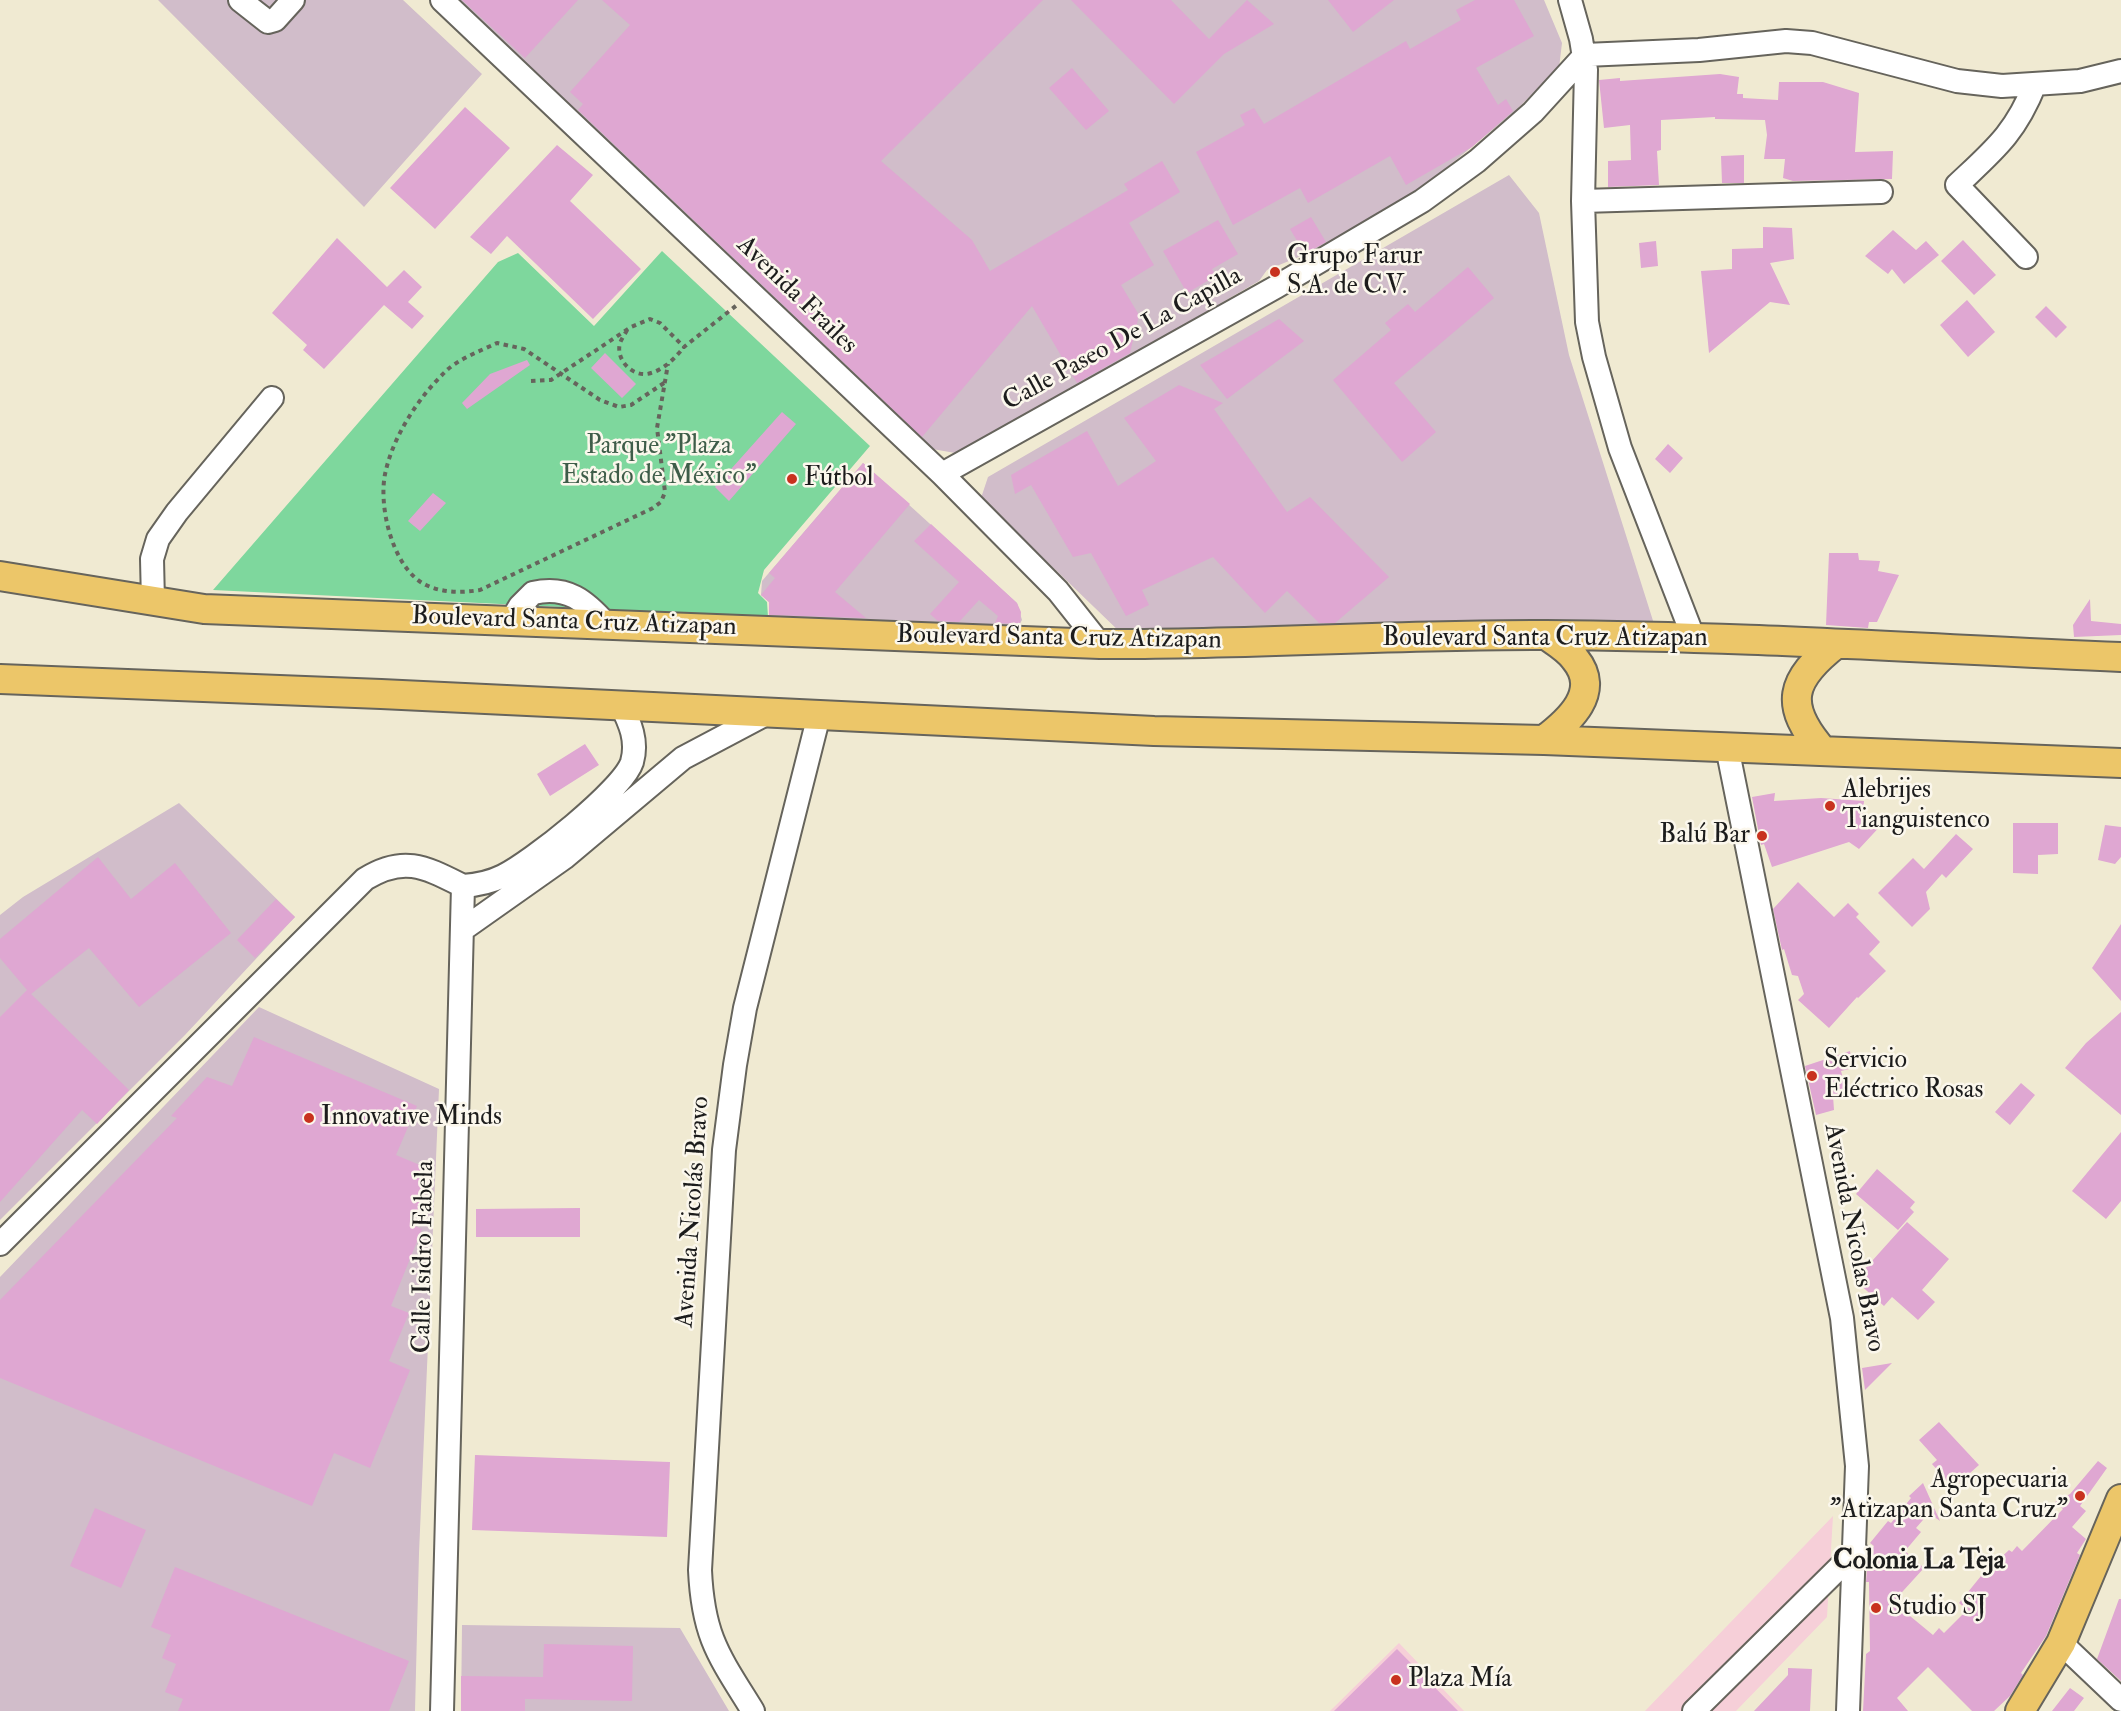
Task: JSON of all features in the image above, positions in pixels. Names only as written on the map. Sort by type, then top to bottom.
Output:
[{"type":"main road","name":"Boulevard Santa Cruz Atizapan","points":[[0,576],[204,609],[1100,644],[1210,645],[1334,638],[1546,635],[1836,644],[2121,657]]},
{"type":"main road","points":[[1544,740],[1568,721],[1581,705],[1585,689],[1583,673],[1576,659],[1546,635]]},
{"type":"main road","points":[[1823,751],[1799,718],[1795,700],[1799,683],[1807,670],[1836,644]]},
{"type":"main road","points":[[0,679],[621,705],[1154,731],[1544,740],[2121,763]]},
{"type":"main road","points":[[2020,1711],[2061,1643],[2119,1515]]},
{"type":"street","points":[[240,0],[268,22],[275,20],[293,0]]},
{"type":"street","name":"Avenida Frailes","points":[[442,0],[942,474],[1058,591],[1100,644]]},
{"type":"street","points":[[1570,0],[1585,55],[1583,201],[1587,322],[1594,357],[1620,448],[1694,639]]},
{"type":"street","points":[[1585,55],[1699,50],[1786,41],[1812,43],[1957,81],[2002,86],[2080,81],[2121,71]]},
{"type":"street","name":"Calle Paseo De La Capilla","points":[[942,474],[1276,287],[1422,201],[1478,161],[1533,112],[1585,55]]},
{"type":"street","points":[[2026,257],[1957,185],[2002,142],[2023,115],[2035,84]]},
{"type":"street","points":[[1583,201],[1881,192]]},
{"type":"street","points":[[153,602],[152,559],[158,539],[177,512],[272,398]]},
{"type":"street","points":[[0,1244],[365,879],[383,868],[403,864],[434,871],[463,886],[482,885],[504,876],[524,862],[608,796],[622,781],[631,764],[635,748],[630,723],[621,705]]},
{"type":"street","points":[[462,930],[564,858],[683,758],[770,712]]},
{"type":"street","name":"Avenida Nicolás Bravo","points":[[753,1711],[714,1648],[706,1627],[701,1598],[700,1570],[724,1150],[746,1008],[819,715]]},
{"type":"street","name":"Avenida Nicolas Bravo","points":[[1727,747],[1842,1318],[1857,1466],[1856,1551],[1848,1711]]},
{"type":"street","name":"Calle Isidro Fabela","points":[[442,1711],[463,886]]},
{"type":"street","points":[[1694,1711],[1856,1551]]},
{"type":"street","points":[[2061,1643],[2121,1700]]},
{"type":"path","points":[[631,327],[620,344],[627,367],[643,375],[652,373],[668,364],[684,347],[752,294]]},
{"type":"path","points":[[531,381],[551,380],[631,327],[650,319],[660,323],[684,347]]},
{"type":"path","points":[[664,383],[631,405],[620,407],[600,399],[524,349],[497,343],[446,370],[425,394],[401,431],[386,470],[383,502],[395,547],[415,578],[441,590],[459,593],[480,590],[653,508],[661,502],[664,492],[657,428],[668,364]]},
{"type":"shaded area","points":[[158,0],[403,0],[482,74],[364,207]]},
{"type":"shaded area","points":[[450,0],[1544,0],[1562,43],[1559,68],[1514,112],[1416,193],[1306,254],[1267,270],[1259,281],[961,454],[915,446]]},
{"type":"shaded area","points":[[1509,175],[1539,213],[1569,355],[1655,627],[1123,635],[981,498],[988,477]]},
{"type":"shaded area","points":[[863,463],[1017,603],[1022,620],[1018,627],[770,627],[769,602],[761,595],[762,581]]},
{"type":"shaded area","points":[[179,803],[295,917],[185,1035],[0,1220],[0,915],[23,897]]},
{"type":"shaded area","points":[[259,1007],[439,1089],[419,1553],[415,1711],[0,1711],[0,1277]]},
{"type":"shaded area","points":[[1833,1516],[1827,1617],[1736,1711],[1645,1711]]},
{"type":"shaded area","points":[[462,1625],[680,1628],[729,1711],[461,1711]]},
{"type":"shaded area","name":"Plaza Mía","points":[[1399,1643],[1464,1711],[1330,1711]]},
{"type":"green space","name":"Parque \"Plaza Estado de México\"","points":[[662,251],[870,446],[764,570],[758,593],[767,602],[768,617],[213,590],[498,262],[518,253],[594,326]]},
{"type":"building","points":[[462,0],[578,0],[525,58]]},
{"type":"building","points":[[602,0],[1043,0],[881,161],[972,240],[990,271],[1128,190],[1124,184],[1162,161],[1180,192],[1129,223],[1154,265],[1121,285],[1139,315],[1130,353],[1077,383],[1032,306],[922,437],[578,110],[583,104],[570,92],[630,25]]},
{"type":"building","points":[[1071,0],[1171,0],[1209,39],[1247,0],[1274,24],[1224,54],[1174,104]]},
{"type":"building","points":[[1328,0],[1394,0],[1353,32]]},
{"type":"building","points":[[1475,0],[1514,0],[1534,36],[1476,68],[1498,105],[1506,99],[1513,111],[1472,147],[1406,185],[1390,156],[1308,203],[1300,188],[1233,225],[1196,152],[1245,125],[1240,115],[1254,108],[1264,124],[1406,41],[1410,49],[1461,20],[1456,10]]},
{"type":"building","points":[[1072,68],[1109,111],[1086,130],[1049,88]]},
{"type":"building","points":[[1720,74],[1739,77],[1737,94],[1743,94],[1743,98],[1778,100],[1779,82],[1823,82],[1859,93],[1855,152],[1893,151],[1892,179],[1793,181],[1783,178],[1785,159],[1764,159],[1767,135],[1765,120],[1715,119],[1715,117],[1661,120],[1661,150],[1657,151],[1659,185],[1608,187],[1608,161],[1631,160],[1630,125],[1604,128],[1599,80],[1620,78],[1620,81]]},
{"type":"building","points":[[465,107],[510,148],[435,229],[390,188]]},
{"type":"building","points":[[557,145],[593,175],[570,201],[641,269],[593,319],[507,236],[491,254],[470,237]]},
{"type":"building","points":[[1744,155],[1744,183],[1722,183],[1721,156]]},
{"type":"building","points":[[1311,217],[1326,242],[1305,254],[1290,229]]},
{"type":"building","points":[[1218,220],[1238,254],[1212,269],[1216,276],[1187,293],[1163,251]]},
{"type":"building","points":[[1763,227],[1792,228],[1794,259],[1770,263],[1790,305],[1770,302],[1709,353],[1701,271],[1732,269],[1732,249],[1763,248]]},
{"type":"building","points":[[1893,230],[1916,250],[1926,241],[1939,255],[1904,284],[1892,269],[1888,274],[1865,256]]},
{"type":"building","points":[[337,238],[387,287],[404,270],[422,287],[408,302],[424,316],[412,329],[384,305],[324,369],[303,350],[307,345],[272,313]]},
{"type":"building","points":[[1963,240],[1996,275],[1974,295],[1941,261]]},
{"type":"building","points":[[1656,241],[1658,266],[1641,268],[1639,243]]},
{"type":"building","points":[[1468,267],[1494,298],[1394,383],[1436,432],[1402,462],[1333,380],[1391,330],[1385,323],[1408,304],[1415,312]]},
{"type":"building","points":[[1967,300],[1995,332],[1968,357],[1940,325]]},
{"type":"building","points":[[2046,306],[2067,327],[2056,338],[2035,317]]},
{"type":"building","points":[[1279,319],[1304,341],[1227,399],[1200,365]]},
{"type":"building","points":[[605,353],[636,384],[622,398],[591,368]]},
{"type":"building","points":[[527,360],[530,365],[467,409],[462,403],[490,374]]},
{"type":"building","points":[[1179,385],[1223,403],[1214,409],[1287,512],[1310,497],[1389,577],[1335,623],[1319,623],[1287,591],[1265,613],[1213,557],[1142,590],[1149,605],[1126,616],[1091,553],[1073,557],[1031,485],[1015,494],[1011,475],[1087,431],[1118,486],[1156,461],[1124,418]]},
{"type":"building","points":[[782,412],[796,424],[729,501],[715,487]]},
{"type":"building","points":[[1668,444],[1683,458],[1670,473],[1655,459]]},
{"type":"building","points":[[863,463],[910,504],[835,592],[866,618],[769,615],[769,602],[761,595],[775,578],[769,573]]},
{"type":"building","points":[[433,493],[446,503],[420,531],[408,521]]},
{"type":"building","points":[[931,524],[1017,603],[1021,612],[1020,624],[995,623],[998,616],[979,600],[959,622],[938,621],[930,614],[959,582],[914,541]]},
{"type":"building","points":[[1829,553],[1858,553],[1859,560],[1880,561],[1878,571],[1899,575],[1877,622],[1869,622],[1868,628],[1826,625]]},
{"type":"building","points":[[2090,599],[2091,621],[2121,624],[2121,635],[2074,637],[2073,625]]},
{"type":"building","points":[[585,744],[599,765],[550,796],[537,774]]},
{"type":"building","points":[[1775,793],[1774,801],[1821,798],[1864,801],[1862,822],[1885,821],[1859,849],[1849,842],[1772,867],[1764,844],[1761,845],[1752,797]]},
{"type":"building","points":[[2013,823],[2058,823],[2058,854],[2038,855],[2038,874],[2013,873]]},
{"type":"building","points":[[2105,825],[2121,827],[2121,857],[2115,864],[2098,860]]},
{"type":"building","points":[[1956,834],[1973,849],[1946,878],[1942,874],[1926,892],[1930,909],[1912,927],[1878,893],[1913,858],[1924,869]]},
{"type":"building","points":[[98,857],[131,899],[175,863],[231,933],[139,1007],[89,948],[31,994],[129,1090],[97,1124],[82,1110],[0,1202],[0,1017],[27,990],[0,958],[0,939]]},
{"type":"building","points":[[1798,882],[1834,917],[1848,903],[1859,914],[1856,917],[1880,942],[1869,954],[1886,971],[1857,997],[1829,1028],[1798,1000],[1804,994],[1798,976],[1792,975],[1784,949],[1782,950],[1773,909]]},
{"type":"building","points":[[276,899],[295,917],[255,958],[237,940]]},
{"type":"building","points":[[2121,924],[2121,1001],[2092,968]]},
{"type":"building","points":[[2121,1012],[2121,1115],[2065,1068],[2086,1043]]},
{"type":"building","points":[[254,1037],[417,1106],[396,1155],[434,1171],[412,1225],[422,1229],[391,1306],[409,1313],[389,1361],[410,1370],[370,1468],[334,1453],[312,1506],[0,1378],[0,1300],[177,1118],[171,1116],[207,1077],[232,1086]]},
{"type":"building","points":[[1850,1051],[1853,1068],[1841,1071],[1847,1092],[1833,1096],[1834,1110],[1816,1115],[1805,1066]]},
{"type":"building","points":[[2021,1083],[2035,1095],[2010,1125],[1995,1112]]},
{"type":"building","points":[[2121,1132],[2121,1201],[2106,1219],[2072,1191]]},
{"type":"building","points":[[1877,1169],[1915,1202],[1910,1208],[1914,1212],[1898,1230],[1856,1194]]},
{"type":"building","points":[[580,1208],[580,1237],[476,1237],[476,1209]]},
{"type":"building","points":[[1907,1222],[1949,1259],[1922,1290],[1935,1302],[1918,1320],[1892,1297],[1884,1306],[1858,1283],[1866,1273],[1863,1271]]},
{"type":"building","points":[[1892,1363],[1865,1390],[1862,1368]]},
{"type":"building","points":[[1939,1422],[1979,1465],[1953,1488],[1932,1464],[1937,1460],[1919,1440]]},
{"type":"building","points":[[475,1455],[670,1462],[667,1537],[472,1530]]},
{"type":"building","points":[[2098,1461],[2107,1468],[2080,1506],[2086,1511],[2072,1527],[2086,1539],[2077,1553],[2080,1555],[2046,1636],[2021,1673],[2023,1675],[2010,1696],[1994,1711],[1972,1711],[1928,1667],[1897,1698],[1908,1711],[1863,1711],[1866,1654],[1870,1651],[1869,1582],[1866,1582],[1868,1557],[1874,1546],[1870,1543],[1888,1521],[1891,1523],[1911,1498],[1909,1496],[1923,1483],[1940,1521],[1929,1513],[1916,1528],[1921,1532],[1905,1551],[1924,1568],[1893,1602],[1933,1635],[1939,1628],[1944,1633],[1967,1610],[1959,1603],[1981,1576],[2009,1550],[2012,1552],[2017,1546],[2022,1551],[2063,1509],[2055,1502],[2070,1494]]},
{"type":"building","points":[[95,1508],[146,1530],[121,1588],[70,1566]]},
{"type":"building","points":[[175,1567],[409,1661],[389,1711],[178,1711],[183,1699],[165,1692],[176,1664],[162,1658],[171,1635],[151,1627]]},
{"type":"building","points":[[2119,1599],[2121,1599],[2121,1681],[2097,1659]]},
{"type":"building","points":[[544,1644],[633,1646],[632,1701],[525,1699],[525,1711],[461,1711],[461,1676],[543,1677]]},
{"type":"building","name":"Plaza Mía","points":[[1397,1649],[1458,1711],[1334,1711]]},
{"type":"building","points":[[1788,1668],[1812,1669],[1810,1711],[1754,1711],[1788,1675]]},
{"type":"building","points":[[2070,1688],[2084,1698],[2074,1711],[2052,1711]]},
{"type":"place","name":"Grupo Farur S.A. de C.V.","points":[[1275,272]]},
{"type":"place","name":"Fútbol","points":[[792,479]]},
{"type":"place","name":"Alebrijes Tianguistenco","points":[[1830,806]]},
{"type":"place","name":"Balú Bar","points":[[1762,836]]},
{"type":"place","name":"Servicio Eléctrico Rosas","points":[[1812,1076]]},
{"type":"place","name":"Innovative Minds","points":[[309,1118]]},
{"type":"place","name":"Agropecuaria \"Atizapan Santa Cruz\"","points":[[2080,1496]]},
{"type":"place","name":"Studio SJ","points":[[1876,1608]]},
{"type":"place","name":"Plaza Mía","points":[[1396,1680]]},
{"type":"district","name":"Colonia La Teja","points":[[1919,1562]]}]
